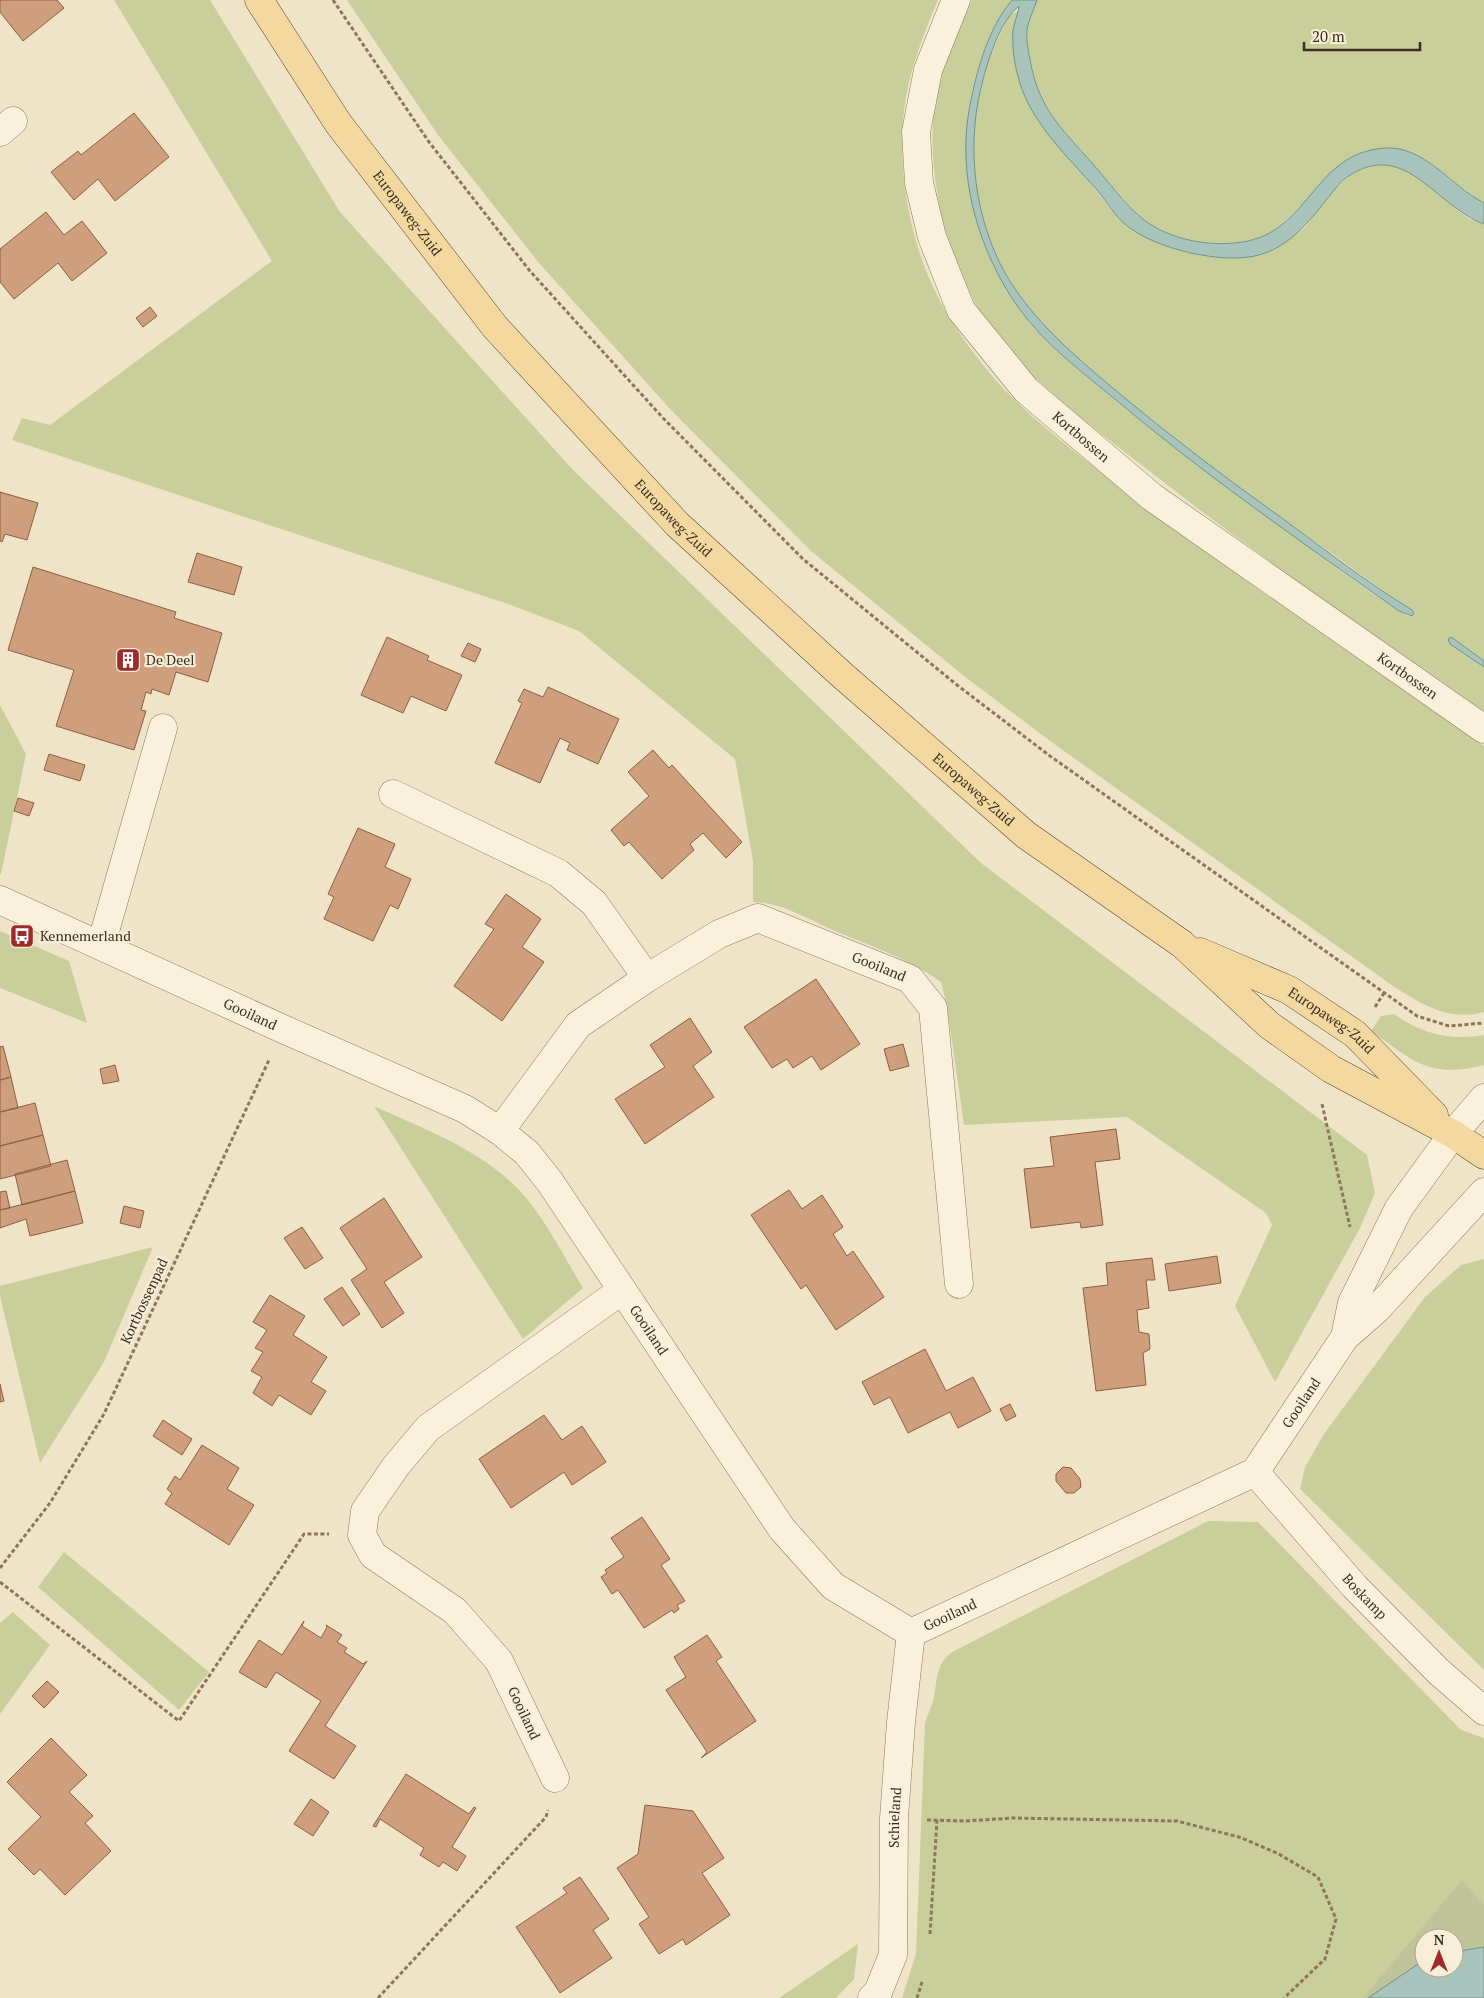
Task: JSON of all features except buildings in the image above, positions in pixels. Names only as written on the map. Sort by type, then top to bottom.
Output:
[{"type":"main road","name":"Europaweg-Zuid","points":[[259,0],[338,123],[495,327],[677,524],[842,675],[1026,835],[1182,944],[1270,1025],[1331,1069],[1453,1134],[1484,1155]]},
{"type":"main road","name":"Europaweg-Zuid","points":[[1182,944],[1290,990],[1355,1034],[1453,1134]]},
{"type":"street","name":"Kortbossen","points":[[956,0],[928,70],[916,132],[919,183],[932,237],[961,310],[1026,390],[1152,497],[1484,729]]},
{"type":"street","points":[[102,945],[163,728]]},
{"type":"street","points":[[393,794],[558,873],[594,903],[647,978]]},
{"type":"street","name":"Gooiland","points":[[0,900],[283,1029],[465,1109],[500,1130],[527,1153],[550,1182],[621,1291],[782,1529],[832,1586],[911,1633],[1255,1472],[1345,1338],[1377,1309],[1484,1192]]},
{"type":"street","name":"Gooiland","points":[[500,1130],[578,1025],[647,978],[719,934],[758,918],[910,979],[933,1008],[959,1284]]},
{"type":"street","points":[[1453,1134],[1484,1098]]},
{"type":"street","name":"Gooiland","points":[[1345,1338],[1352,1303],[1399,1208],[1453,1134]]},
{"type":"street","name":"Gooiland","points":[[555,1778],[499,1660],[455,1611],[373,1555],[362,1535],[365,1511],[396,1466],[428,1428],[621,1291]]},
{"type":"street","name":"Boskamp","points":[[1255,1472],[1355,1587],[1439,1672],[1484,1711]]},
{"type":"street","name":"Schieland","points":[[872,1998],[878,1992],[893,1955],[894,1818],[901,1722],[911,1633]]},
{"type":"path","points":[[333,0],[429,142],[530,271],[663,418],[803,559],[957,686],[1050,756],[1417,1016],[1434,1023],[1449,1026],[1468,1026],[1484,1023]]},
{"type":"path","points":[[1355,1034],[1384,993]]},
{"type":"path","name":"Kortbossenpad","points":[[0,1568],[50,1503],[104,1414],[283,1029]]},
{"type":"path","points":[[1331,1069],[1324,1080],[1321,1101],[1350,1229]]},
{"type":"path","points":[[0,1582],[179,1721],[304,1534],[362,1535]]},
{"type":"path","points":[[378,1998],[546,1817],[555,1778]]},
{"type":"path","points":[[894,1818],[966,1821],[1013,1818],[1178,1821],[1239,1837],[1277,1853],[1318,1877],[1336,1919],[1325,1959],[1284,1998]]},
{"type":"path","points":[[929,1940],[937,1820]]},
{"type":"path","points":[[917,1998],[924,1974]]},
{"type":"green space","points":[[114,0],[210,0],[340,212],[573,470],[981,863],[1367,1155],[1375,1193],[1360,1228],[1275,1382],[1235,1306],[1272,1225],[1266,1213],[1127,1117],[964,1125],[947,1006],[941,982],[916,966],[795,912],[774,905],[753,902],[753,861],[735,759],[579,631],[508,604],[12,440],[22,418],[50,425],[272,261]]},
{"type":"green space","points":[[347,0],[938,0],[915,60],[906,97],[902,142],[905,189],[914,235],[929,278],[949,317],[993,377],[1010,396],[1050,432],[1238,575],[1484,746],[1484,1012],[1459,1015],[1436,1010],[1393,986],[1057,746],[964,676],[811,551],[671,410],[539,263],[438,135]]},
{"type":"green space","points":[[972,0],[1012,0],[993,29],[980,62],[972,94],[967,158],[970,189],[987,251],[1001,280],[1018,307],[1037,331],[1060,353],[1149,427],[1341,571],[1408,616],[1412,616],[1412,610],[1249,495],[1107,385],[1064,347],[1026,304],[1009,279],[995,252],[985,224],[978,194],[974,164],[974,134],[977,103],[986,67],[1010,15],[1018,11],[1014,37],[1015,60],[1020,82],[1028,101],[1040,120],[1119,219],[1148,238],[1178,250],[1209,257],[1224,258],[1236,258],[1249,254],[1302,230],[1331,194],[1347,178],[1356,172],[1377,165],[1400,167],[1411,172],[1432,187],[1461,213],[1470,219],[1484,224],[1484,661],[1451,638],[1450,644],[1484,667],[1484,711],[1247,545],[1105,437],[1061,401],[1021,364],[984,319],[968,291],[955,261],[945,229],[934,164],[933,132],[937,88],[950,49]]},
{"type":"green space","points":[[1037,0],[1484,0],[1484,203],[1424,159],[1398,149],[1384,148],[1373,150],[1361,157],[1265,236],[1247,241],[1220,243],[1192,240],[1166,233],[1143,219],[1129,206],[1060,127],[1045,103],[1034,75],[1027,39],[1027,28]]},
{"type":"green space","points":[[0,705],[26,754],[1,874],[0,874]]},
{"type":"green space","points":[[0,931],[69,961],[87,1023],[0,988]]},
{"type":"green space","points":[[1394,1014],[1415,1027],[1437,1034],[1460,1037],[1484,1035],[1484,1065],[1449,1070],[1435,1068],[1411,1059],[1371,1031],[1381,1016]]},
{"type":"green space","points":[[374,1106],[459,1146],[498,1171],[516,1186],[552,1235],[583,1288],[523,1339]]},
{"type":"green space","points":[[153,1247],[104,1362],[40,1463],[0,1296],[0,1286]]},
{"type":"green space","points":[[1484,1259],[1484,1670],[1300,1489],[1305,1467],[1324,1434],[1425,1297],[1461,1265]]},
{"type":"green space","points":[[1208,1521],[1258,1522],[1461,1730],[1484,1738],[1484,1947],[1464,1941],[1464,1928],[1414,1928],[1414,1949],[1368,1998],[902,1998],[916,1954],[925,1723],[933,1701],[940,1667],[943,1661],[954,1651]]},
{"type":"green space","points":[[64,1552],[209,1672],[179,1710],[38,1587]]},
{"type":"green space","points":[[13,1612],[50,1645],[0,1714],[0,1623]]},
{"type":"green space","points":[[1462,1880],[1484,1905],[1484,1998],[1363,1998],[1414,1937],[1414,1978],[1464,1978],[1464,1928],[1422,1928]]},
{"type":"green space","points":[[858,1944],[854,1979],[836,1998],[779,1998]]},
{"type":"water","points":[[1012,0],[1037,0],[1027,29],[1027,44],[1039,91],[1052,116],[1129,207],[1154,227],[1166,233],[1193,241],[1221,244],[1248,241],[1269,233],[1286,222],[1327,176],[1342,163],[1361,153],[1384,148],[1412,153],[1425,160],[1484,203],[1484,224],[1466,215],[1417,178],[1401,169],[1383,165],[1364,168],[1342,181],[1296,234],[1273,250],[1244,258],[1227,258],[1190,253],[1154,241],[1126,225],[1040,123],[1030,108],[1023,92],[1015,65],[1013,31],[1019,6],[1004,24],[992,50],[980,91],[974,148],[978,195],[983,218],[990,241],[1000,263],[1011,283],[1036,316],[1079,359],[1162,428],[1341,562],[1412,610],[1414,613],[1412,616],[1399,611],[1255,508],[1150,428],[1064,357],[1018,307],[1004,285],[982,236],[968,185],[966,158],[966,131],[976,77],[990,36]]},
{"type":"water","points":[[1451,637],[1484,661],[1484,667],[1450,644],[1448,639]]},
{"type":"water","points":[[1484,1947],[1484,1998],[1368,1998],[1414,1967],[1414,1978],[1464,1978],[1464,1950]]},
{"type":"place","name":"De Deel","points":[[128,660]]},
{"type":"place","name":"Kennemerland","points":[[22,936]]}]
